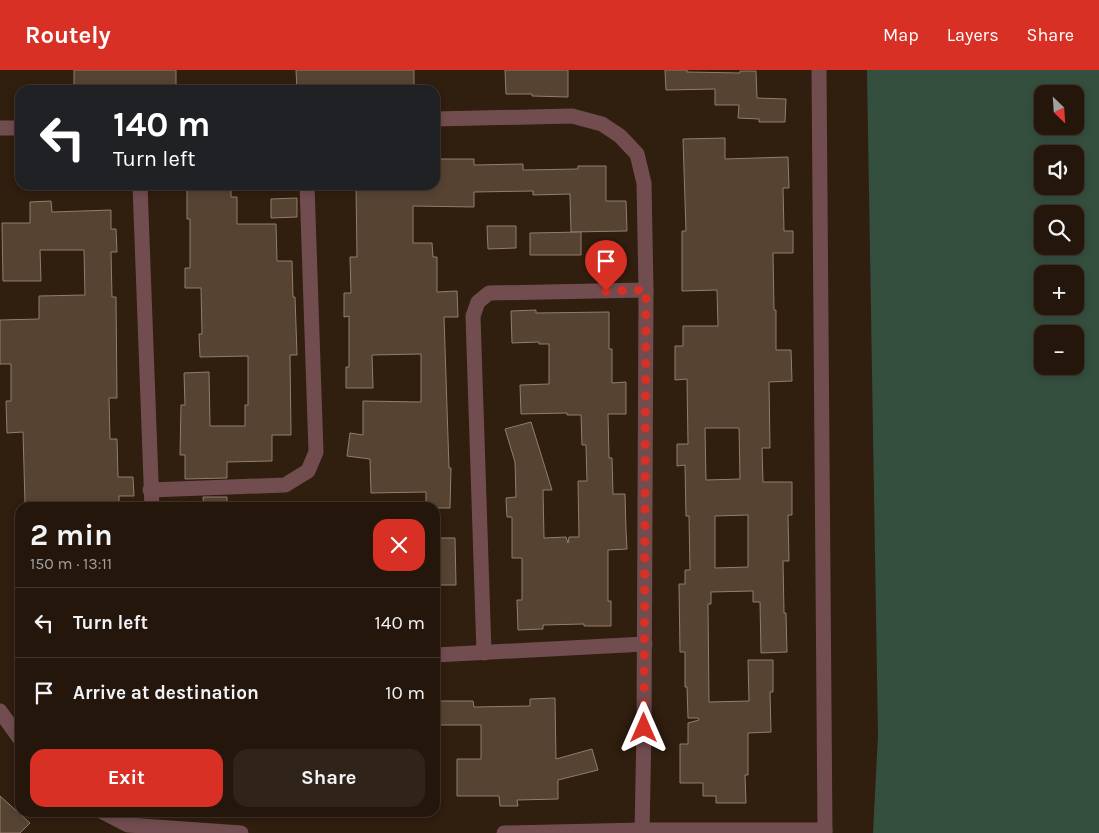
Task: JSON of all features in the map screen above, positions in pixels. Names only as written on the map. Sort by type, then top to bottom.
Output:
[{"type":"street","points":[[504,833],[825,832],[819,70]]},
{"type":"street","points":[[440,119],[572,116],[602,124],[620,136],[637,154],[644,183],[646,290],[645,644],[642,832]]},
{"type":"street","points":[[0,128],[15,128]]},
{"type":"street","points":[[140,190],[151,502]]},
{"type":"street","points":[[150,490],[285,485],[308,472],[316,452],[307,190]]},
{"type":"street","points":[[484,653],[473,316],[478,302],[489,294],[646,290]]},
{"type":"street","points":[[440,654],[645,644]]},
{"type":"street","points":[[0,711],[15,732]]},
{"type":"street","points":[[110,817],[128,829],[241,833]]},
{"type":"green space","points":[[867,70],[1099,70],[1099,833],[873,833],[878,736]]},
{"type":"building","points":[[74,70],[176,70],[176,85],[74,85]]},
{"type":"building","points":[[296,70],[414,70],[414,85],[297,85]]},
{"type":"building","points":[[505,70],[568,70],[568,97],[506,94]]},
{"type":"building","points":[[665,70],[740,73],[740,71],[756,71],[757,98],[786,99],[785,122],[759,122],[759,119],[738,118],[739,105],[715,105],[715,89],[666,90]]},
{"type":"building","points":[[725,138],[725,159],[788,157],[789,188],[783,188],[784,231],[793,231],[793,253],[773,253],[774,310],[776,310],[776,350],[791,350],[792,381],[769,382],[770,448],[762,448],[763,482],[792,482],[792,515],[788,515],[789,561],[783,561],[787,652],[761,653],[760,602],[753,602],[753,591],[711,592],[711,604],[708,604],[709,702],[749,701],[748,660],[773,660],[773,692],[770,692],[771,732],[748,733],[748,775],[745,775],[746,803],[716,803],[716,796],[703,796],[703,783],[680,783],[680,744],[688,744],[688,723],[699,720],[698,718],[688,718],[687,687],[685,687],[685,652],[680,652],[679,584],[685,584],[685,570],[690,570],[689,516],[686,516],[685,465],[677,466],[677,444],[688,444],[687,379],[675,380],[675,346],[683,346],[683,326],[718,326],[717,290],[682,291],[682,231],[686,231],[683,139]],"holes":[[[705,428],[739,428],[740,479],[706,480]],[[748,515],[748,567],[715,568],[715,516]]]},
{"type":"building","points":[[440,159],[474,159],[474,165],[523,164],[523,170],[578,169],[578,166],[606,166],[606,201],[626,201],[627,231],[571,232],[570,194],[533,195],[533,191],[474,192],[474,207],[413,206],[413,243],[432,243],[433,257],[437,257],[437,292],[457,291],[458,317],[444,317],[449,468],[451,468],[450,508],[440,508],[440,502],[426,502],[426,492],[371,493],[370,459],[347,456],[350,433],[363,435],[363,401],[421,402],[421,354],[372,355],[373,388],[346,388],[346,367],[349,367],[349,316],[344,317],[344,293],[351,293],[350,257],[357,257],[356,190],[440,190]]},
{"type":"building","points":[[187,190],[231,190],[231,197],[237,197],[237,224],[276,224],[277,261],[292,261],[297,355],[290,355],[291,435],[272,435],[272,461],[227,462],[227,478],[185,479],[185,455],[180,455],[181,405],[185,405],[184,373],[209,372],[210,426],[245,426],[245,405],[248,405],[248,356],[200,357],[199,334],[202,334],[201,288],[185,288],[185,268],[190,268],[190,219],[187,219]]},
{"type":"building","points":[[297,198],[297,217],[271,218],[271,199]]},
{"type":"building","points":[[51,201],[52,212],[111,210],[111,229],[116,229],[117,252],[111,252],[112,297],[116,297],[117,398],[109,398],[110,439],[117,439],[118,477],[133,477],[134,496],[119,496],[119,502],[25,502],[23,432],[7,433],[6,401],[11,401],[11,364],[0,364],[0,320],[39,319],[39,296],[85,295],[84,250],[40,250],[41,281],[3,281],[2,223],[30,223],[30,202]]},
{"type":"building","points":[[487,226],[516,226],[516,248],[488,249]]},
{"type":"building","points":[[581,232],[581,255],[530,255],[530,233]]},
{"type":"building","points":[[536,310],[536,313],[609,312],[609,349],[612,349],[612,383],[626,382],[626,414],[608,414],[609,458],[612,458],[613,494],[625,494],[627,549],[608,550],[608,601],[611,601],[611,626],[584,626],[584,624],[543,625],[543,629],[518,630],[517,600],[522,600],[522,558],[512,558],[512,517],[507,517],[506,498],[516,497],[515,462],[505,429],[531,422],[552,490],[543,490],[544,538],[566,537],[568,543],[569,537],[579,537],[578,481],[587,481],[586,445],[582,445],[581,415],[567,415],[567,413],[521,414],[520,385],[549,384],[549,344],[539,344],[539,342],[512,343],[511,311]]},
{"type":"building","points":[[203,497],[227,497],[227,502],[203,502]]},
{"type":"building","points":[[440,538],[455,538],[456,585],[440,585]]},
{"type":"building","points":[[555,698],[556,759],[592,749],[598,770],[558,780],[558,799],[517,800],[518,806],[500,806],[499,796],[457,796],[457,759],[481,759],[481,725],[440,725],[440,701],[473,701],[474,707],[530,706],[530,699]]},
{"type":"building","points":[[0,796],[15,810],[15,817],[23,817],[30,823],[20,833],[0,833]]},
{"type":"route","points":[[606,291],[646,290],[644,728]]}]
